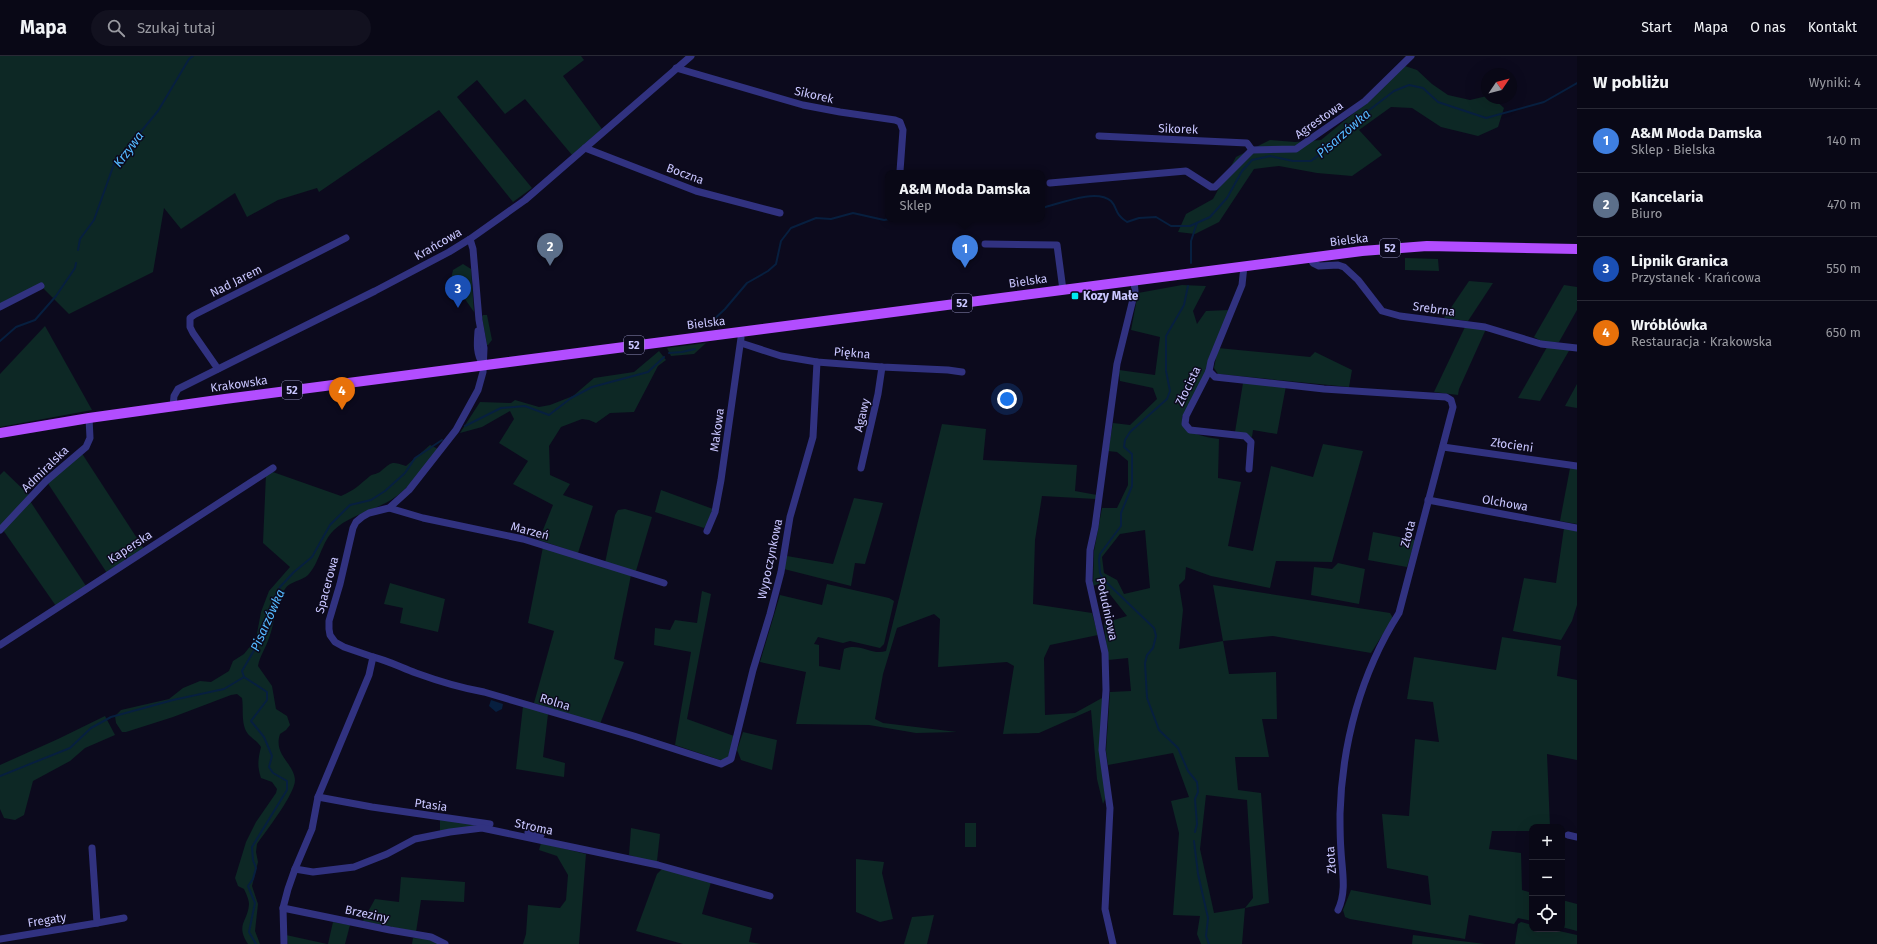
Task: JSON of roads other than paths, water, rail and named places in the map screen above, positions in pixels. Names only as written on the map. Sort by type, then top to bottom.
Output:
[{"type":"main road","name":"Bielska","points":[[483,365],[1244,266],[1403,247],[1577,250]]},
{"type":"main road","name":"Krakowska","points":[[0,433],[88,418],[483,365]]},
{"type":"street","name":"Krańcowa","points":[[173,407],[174,396],[178,390],[381,288],[449,252],[470,239],[525,200],[691,56]]},
{"type":"street","name":"Agrestowa","points":[[1252,150],[1296,149],[1364,101],[1411,56]]},
{"type":"street","name":"Sikorek","points":[[676,68],[803,105],[900,122],[903,130],[900,170]]},
{"type":"street","name":"Sikorek","points":[[1100,136],[1248,143],[1252,150]]},
{"type":"street","name":"Boczna","points":[[585,148],[696,191],[780,213]]},
{"type":"street","points":[[1050,183],[1186,171],[1210,187],[1215,187],[1252,150]]},
{"type":"street","name":"Nad Jarem","points":[[218,370],[193,333],[190,326],[190,318],[346,238]]},
{"type":"street","name":"Spacerowa","points":[[373,657],[344,648],[335,642],[330,635],[329,621],[340,584],[353,528],[356,522],[369,513],[389,508],[409,490],[456,430],[478,390],[482,378],[484,348],[478,320],[473,249],[470,239]]},
{"type":"street","points":[[985,244],[1057,245],[1063,290]]},
{"type":"street","name":"Srebrna","points":[[1310,258],[1313,263],[1320,266],[1338,265],[1344,267],[1358,280],[1382,311],[1400,316],[1485,327],[1541,344],[1577,348]]},
{"type":"street","name":"Złocista","points":[[1244,266],[1242,285],[1211,361],[1210,371],[1186,416],[1185,424],[1190,430],[1245,436],[1250,442],[1249,469]]},
{"type":"street","name":"Południowa","points":[[1113,944],[1105,908],[1110,808],[1102,750],[1106,690],[1105,653],[1089,581],[1090,550],[1095,527],[1116,364],[1135,291],[1134,281]]},
{"type":"street","points":[[0,307],[41,286]]},
{"type":"street","name":"Makowa","points":[[707,531],[714,512],[721,480],[741,342],[741,332]]},
{"type":"street","name":"Piękna","points":[[741,342],[781,356],[817,362],[962,372]]},
{"type":"street","name":"Wypoczynkowa","points":[[731,759],[753,670],[781,572],[790,517],[813,437],[817,362]]},
{"type":"street","name":"Agawy","points":[[861,468],[878,394],[882,367]]},
{"type":"street","name":"Złota","points":[[1210,371],[1215,377],[1324,389],[1446,397],[1451,400],[1453,407],[1399,613],[1384,637],[1373,660],[1352,723],[1343,765],[1340,849],[1344,888],[1343,901],[1338,910]]},
{"type":"street","name":"Admiralska","points":[[0,530],[46,481],[86,446],[90,438],[88,418]]},
{"type":"street","name":"Złocieni","points":[[1443,447],[1577,466]]},
{"type":"street","name":"Kaperska","points":[[0,645],[273,468]]},
{"type":"street","name":"Olchowa","points":[[1428,500],[1577,528]]},
{"type":"street","name":"Marzeń","points":[[389,508],[423,518],[523,539],[664,583]]},
{"type":"street","points":[[284,944],[283,908],[294,869],[312,829],[318,797],[369,675],[373,657]]},
{"type":"street","name":"Rolna","points":[[373,657],[389,661],[415,673],[466,689],[484,692],[634,736],[721,764],[731,759]]},
{"type":"street","name":"Ptasia","points":[[318,797],[372,807],[489,824],[541,835]]},
{"type":"street","name":"Stroma","points":[[294,869],[313,872],[354,867],[387,854],[415,839],[450,832],[482,828],[658,865],[770,896]]},
{"type":"street","points":[[1568,835],[1577,837]]},
{"type":"street","points":[[92,848],[96,923]]},
{"type":"street","name":"Brzeziny","points":[[283,908],[390,930],[431,936],[445,944]]},
{"type":"street","name":"Fregaty","points":[[0,939],[124,918]]},
{"type":"water","points":[[491,700],[503,704],[502,709],[496,712],[489,706]]},
{"type":"waterway","name":"Krzywa","points":[[78,250],[80,239],[94,220],[114,164],[158,111],[189,59],[193,56]]},
{"type":"waterway","name":"Pisarzówka","points":[[1045,207],[1087,196],[1104,197],[1111,201],[1118,214],[1127,222],[1139,218],[1156,217],[1171,226],[1190,226],[1210,217],[1227,198],[1242,171],[1252,160],[1270,156],[1293,161],[1311,161],[1328,148],[1355,121],[1394,91],[1409,85],[1423,88],[1438,102],[1486,118],[1544,102],[1577,83]]},
{"type":"waterway","name":"Pisarzówka","points":[[710,323],[725,309],[747,283],[768,271],[776,264],[781,241],[791,228],[816,218],[831,219],[853,213],[885,220]]},
{"type":"waterway","points":[[1191,263],[1191,241],[1197,223]]},
{"type":"waterway","name":"Krzywa","points":[[0,341],[16,327],[35,320],[56,296],[75,268],[76,263]]},
{"type":"waterway","points":[[1188,286],[1184,305],[1166,336],[1166,371],[1170,391],[1167,399],[1130,432],[1125,440],[1124,447],[1132,454],[1132,486],[1121,513],[1121,526],[1100,554],[1099,560],[1100,573],[1104,580],[1154,628],[1156,636],[1153,648],[1147,655],[1145,663],[1147,698],[1159,730],[1178,748],[1188,771],[1197,782],[1198,792],[1195,799],[1197,824],[1195,832]]},
{"type":"waterway","name":"Pisarzówka","points":[[669,353],[695,349]]},
{"type":"waterway","name":"Pisarzówka","points":[[465,426],[501,408],[525,406],[549,415],[571,398],[592,387],[648,372],[664,357]]},
{"type":"waterway","name":"Pisarzówka","points":[[256,944],[249,932],[255,903],[248,886],[253,879],[256,868],[253,860],[252,847],[287,790],[287,781],[273,773],[269,767],[272,756],[264,737],[251,721],[267,700],[267,692],[244,677],[242,671],[260,640],[267,615],[280,587],[294,572],[312,557],[330,525],[350,505],[371,500],[385,491],[405,473],[415,458],[442,440]]},
{"type":"waterway","points":[[0,776],[70,748],[91,728],[111,717],[173,700],[224,689],[244,677]]},
{"type":"waterway","points":[[1194,841],[1198,874],[1208,918],[1206,936],[1209,944]]},
{"type":"place","name":"Kancelaria","points":[[550,266]]},
{"type":"place","name":"A&M Moda Damska","points":[[965,268]]},
{"type":"place","name":"Kozy Małe","points":[[1075,296]]},
{"type":"place","name":"Lipnik Granica","points":[[458,308]]},
{"type":"place","name":"Wróblówka","points":[[342,410]]}]
